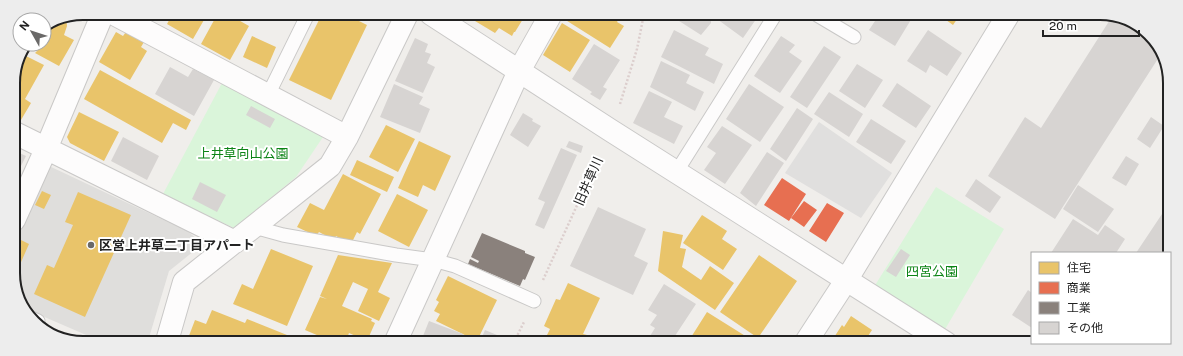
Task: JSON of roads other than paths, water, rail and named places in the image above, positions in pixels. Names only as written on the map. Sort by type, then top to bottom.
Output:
[{"type":"street","points":[[20,207],[100,20]]},
{"type":"street","points":[[125,20],[348,137]]},
{"type":"street","points":[[168,336],[184,282],[330,166],[348,137],[404,20]]},
{"type":"street","points":[[440,20],[610,130],[937,336]]},
{"type":"street","points":[[398,336],[519,71],[548,20]]},
{"type":"street","points":[[810,336],[847,279],[1005,20]]},
{"type":"street","points":[[20,135],[235,242]]},
{"type":"lane","points":[[268,96],[305,20]]},
{"type":"lane","points":[[676,171],[772,20]]},
{"type":"lane","points":[[825,20],[854,37]]},
{"type":"lane","points":[[254,227],[283,235],[433,260],[455,266],[534,301]]},
{"type":"place","name":"区営上井草二丁目アパート","points":[[91,245]]},
{"type":"park label","name":"上井草向山公園","points":[[243,153]]},
{"type":"park label","name":"四宮公園","points":[[932,271]]}]
